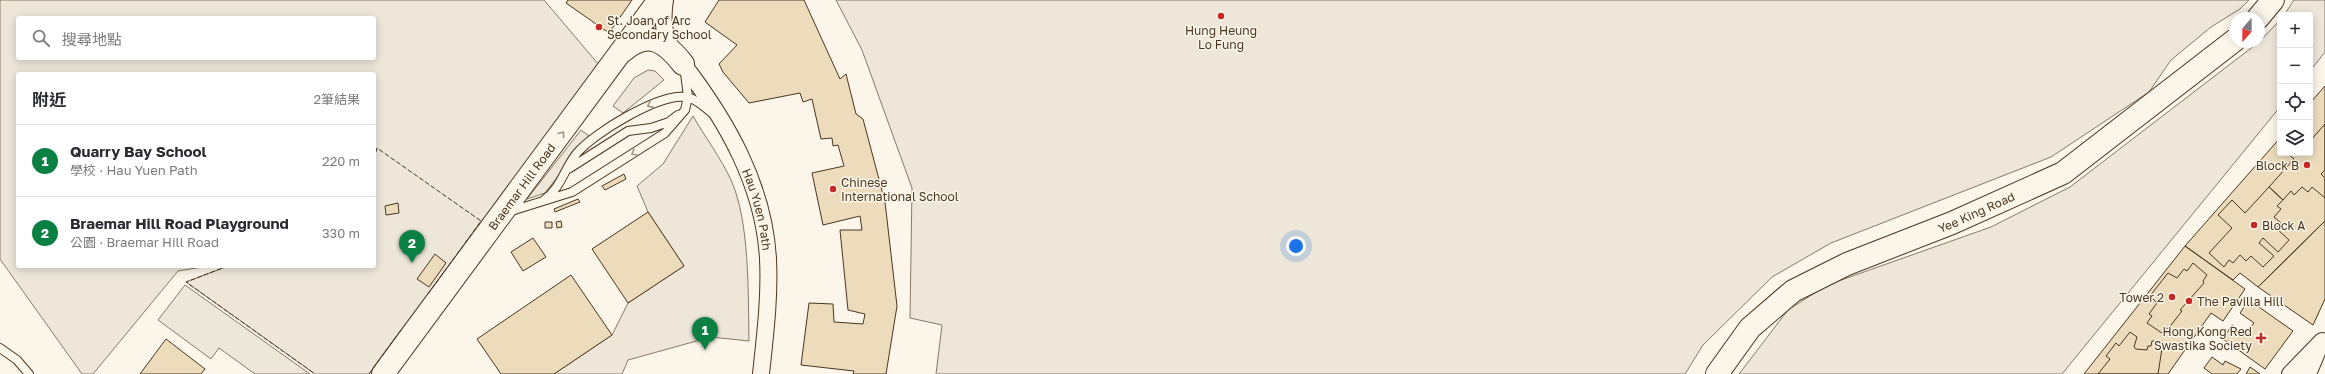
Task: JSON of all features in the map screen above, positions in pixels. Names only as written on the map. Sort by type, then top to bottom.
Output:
[{"type":"street","name":"Braemar Hill Road","points":[[384,374],[659,0]]},
{"type":"street","name":"Hau Yuen Path","points":[[665,0],[663,17],[665,35],[679,59],[725,124],[751,183],[766,236],[768,282],[761,374]]},
{"type":"street","points":[[2263,12],[2273,0]]},
{"type":"street","points":[[619,54],[634,41],[643,38],[654,40],[679,59]]},
{"type":"street","name":"Yee King Road","points":[[1717,374],[1750,328],[1793,291],[1834,270],[1952,223],[2063,173],[2229,45]]},
{"type":"street","points":[[2290,374],[2323,338]]},
{"type":"street","points":[[2308,374],[2323,338]]},
{"type":"lane","points":[[503,214],[572,192],[640,150],[673,127],[685,110],[688,97],[687,81],[679,59]]},
{"type":"lane","points":[[542,202],[559,186],[576,155],[589,140],[622,119],[661,100],[688,97],[697,101],[725,124]]},
{"type":"lane","points":[[568,170],[628,131],[651,128],[669,122],[685,110]]},
{"type":"lane","points":[[0,348],[17,360],[29,374]]},
{"type":"shaded area","points":[[0,0],[544,0],[599,65],[369,374],[315,374],[186,282],[223,268],[376,268],[376,72],[16,72],[16,268],[197,268],[178,271],[93,374],[82,374],[0,259]]},
{"type":"shaded area","points":[[836,0],[2249,0],[2235,12],[2229,12],[2229,16],[2211,27],[2171,60],[2149,92],[2051,157],[1831,243],[1772,277],[1703,345],[1685,374],[936,374],[942,325],[910,318],[912,188],[862,50]]},
{"type":"shaded area","points":[[2294,0],[2325,0],[2325,52],[2313,67],[2313,12],[2286,12]]},
{"type":"shaded area","points":[[2277,23],[2277,111],[2062,374],[1739,374],[1788,310],[1827,285],[1991,227],[2070,187],[2251,48],[2265,48],[2265,36]]},
{"type":"shaded area","points":[[648,70],[655,71],[664,80],[623,113],[613,106],[634,78]]},
{"type":"shaded area","points":[[693,116],[731,180],[742,216],[747,259],[749,341],[711,337],[628,360],[622,374],[554,374],[612,335],[628,303],[684,266],[648,212],[637,186],[663,164]]},
{"type":"shaded area","points":[[581,130],[589,136],[545,193],[527,199]]},
{"type":"shaded area","points":[[185,285],[310,374],[255,374],[219,348],[211,359],[158,320]]},
{"type":"building","points":[[568,0],[632,0],[609,33],[566,3]]},
{"type":"building","points":[[719,0],[804,0],[840,79],[846,74],[856,114],[863,119],[885,202],[897,306],[886,374],[853,374],[854,371],[801,365],[809,303],[833,304],[834,322],[863,324],[865,314],[848,310],[840,230],[862,230],[860,216],[823,225],[812,173],[844,166],[838,145],[833,146],[832,138],[821,139],[812,99],[803,102],[800,93],[749,103],[723,72],[719,64],[737,45],[705,22]]},
{"type":"building","points":[[2325,86],[2325,221],[2258,287],[2240,273],[2233,280],[2185,246],[2277,141],[2277,156],[2313,156],[2313,100]]},
{"type":"building","name":"Block B","points":[[2325,124],[2325,170],[2321,174],[2325,178],[2325,198],[2312,187],[2308,192],[2302,187],[2294,195],[2291,191],[2283,200],[2269,187],[2294,159],[2290,156],[2313,156],[2313,138]]},
{"type":"building","points":[[624,174],[626,179],[605,190],[602,186]]},
{"type":"building","name":"Block A","points":[[2269,187],[2283,200],[2277,206],[2281,209],[2274,217],[2281,223],[2276,228],[2289,240],[2278,252],[2263,238],[2259,243],[2274,256],[2263,267],[2251,256],[2246,261],[2240,255],[2233,263],[2229,260],[2224,267],[2209,253],[2232,228],[2218,215],[2232,200],[2245,213]]},
{"type":"building","points":[[578,199],[580,202],[555,212],[554,209]]},
{"type":"building","points":[[398,203],[399,213],[386,215],[385,206]]},
{"type":"building","points":[[648,212],[684,266],[628,303],[592,249]]},
{"type":"building","points":[[561,221],[562,227],[557,228],[556,222]]},
{"type":"building","points":[[2325,221],[2325,299],[2313,325],[2258,287]]},
{"type":"building","points":[[545,222],[552,222],[552,228],[545,228]]},
{"type":"building","points":[[533,238],[546,257],[523,271],[511,252]]},
{"type":"building","name":"The Pavilla Hill","points":[[2185,246],[2245,289],[2223,321],[2211,313],[2168,374],[2084,374]]},
{"type":"building","points":[[435,254],[446,263],[429,287],[417,279]]},
{"type":"building","name":"Tower 2","points":[[2193,263],[2207,275],[2203,281],[2204,283],[2180,310],[2182,311],[2168,329],[2166,328],[2162,333],[2147,323],[2152,316],[2149,314],[2157,303],[2150,296],[2168,273],[2177,278],[2184,269],[2187,271]]},
{"type":"building","points":[[571,275],[612,335],[554,374],[501,374],[477,339]]},
{"type":"building","points":[[2249,300],[2293,331],[2265,369],[2223,339],[2232,325],[2245,334],[2254,323],[2240,313]]},
{"type":"building","points":[[2130,332],[2137,337],[2134,347],[2136,349],[2147,350],[2148,346],[2151,346],[2152,341],[2163,342],[2158,374],[2098,374],[2110,359],[2106,356],[2116,343],[2119,346]]},
{"type":"building","points":[[166,339],[205,369],[201,374],[140,374]]},
{"type":"building","points":[[2212,357],[2223,365],[2225,361],[2241,369],[2237,374],[2212,374],[2204,368]]},
{"type":"building","points":[[2250,367],[2260,374],[2246,374]]},
{"type":"fence","points":[[376,152],[377,148],[481,221],[428,294]]},
{"type":"fence","points":[[223,268],[186,282],[315,374]]},
{"type":"fence","points":[[369,374],[401,330]]},
{"type":"place","name":"Hung Heung Lo Fung","points":[[1221,16]]},
{"type":"place","name":"St. Joan of Arc Secondary School","points":[[599,27]]},
{"type":"place","name":"Block B","points":[[2307,165]]},
{"type":"place","name":"Chinese International School","points":[[833,189]]},
{"type":"place","name":"Block A","points":[[2254,225]]},
{"type":"place","name":"Braemar Hill Road Playground","points":[[412,263]]},
{"type":"place","name":"Tower 2","points":[[2172,297]]},
{"type":"place","name":"The Pavilla Hill","points":[[2189,301]]},
{"type":"place","name":"Hong Kong Red Swastika Society","points":[[2261,338]]},
{"type":"place","name":"Quarry Bay School","points":[[705,350]]}]
